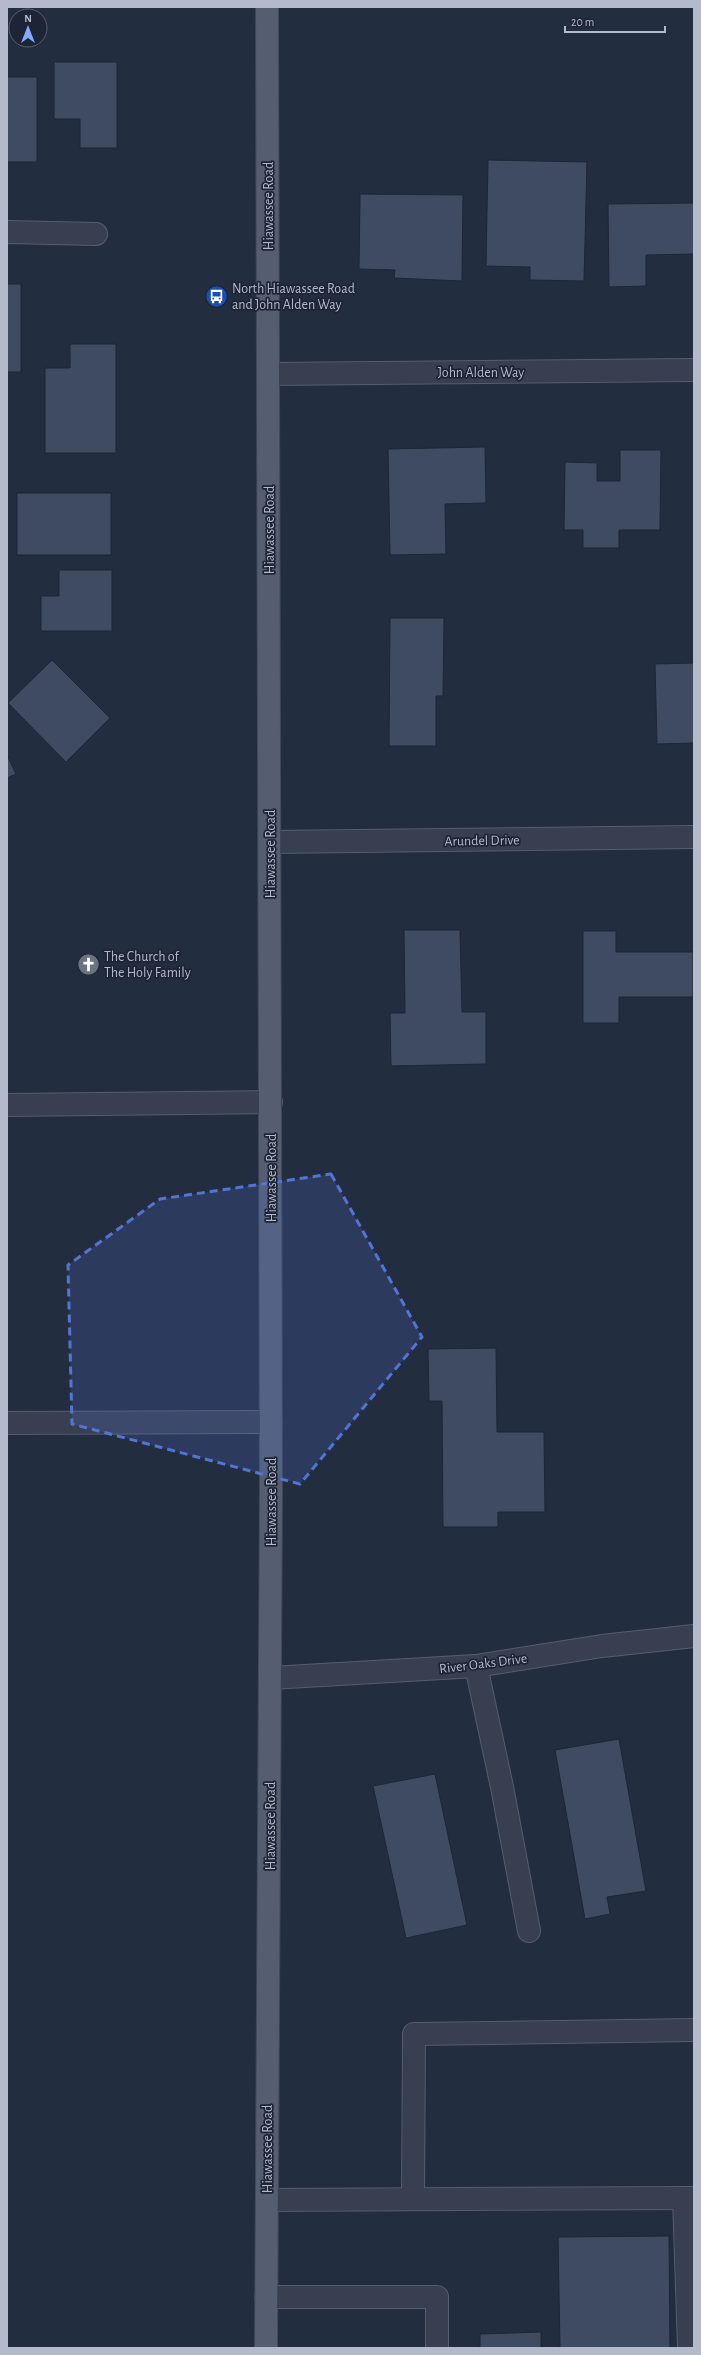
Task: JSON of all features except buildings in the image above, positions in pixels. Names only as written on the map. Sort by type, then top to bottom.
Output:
[{"type":"main road","name":"Hiawassee Road","points":[[266,2348],[271,1678],[271,1102],[267,7]]},
{"type":"street","points":[[7,232],[96,234]]},
{"type":"street","name":"John Alden Way","points":[[268,374],[694,370]]},
{"type":"street","name":"Arundel Drive","points":[[270,842],[694,837]]},
{"type":"street","points":[[7,1105],[271,1102]]},
{"type":"street","points":[[7,1423],[271,1422]]},
{"type":"street","name":"River Oaks Drive","points":[[271,1678],[476,1666],[602,1646],[694,1636]]},
{"type":"street","points":[[476,1666],[502,1787],[529,1931]]},
{"type":"street","points":[[413,2199],[414,2034],[694,2030]]},
{"type":"street","points":[[267,2200],[689,2198],[689,2348]]},
{"type":"street","points":[[266,2297],[438,2297],[438,2348]]},
{"type":"highlighted area","points":[[331,1174],[422,1337],[300,1484],[72,1424],[68,1265],[160,1199]]},
{"type":"place","name":"North Hiawassee Road and John Alden Way","points":[[217,296]]},
{"type":"place","name":"The Church of The Holy Family","points":[[88,964]]}]
